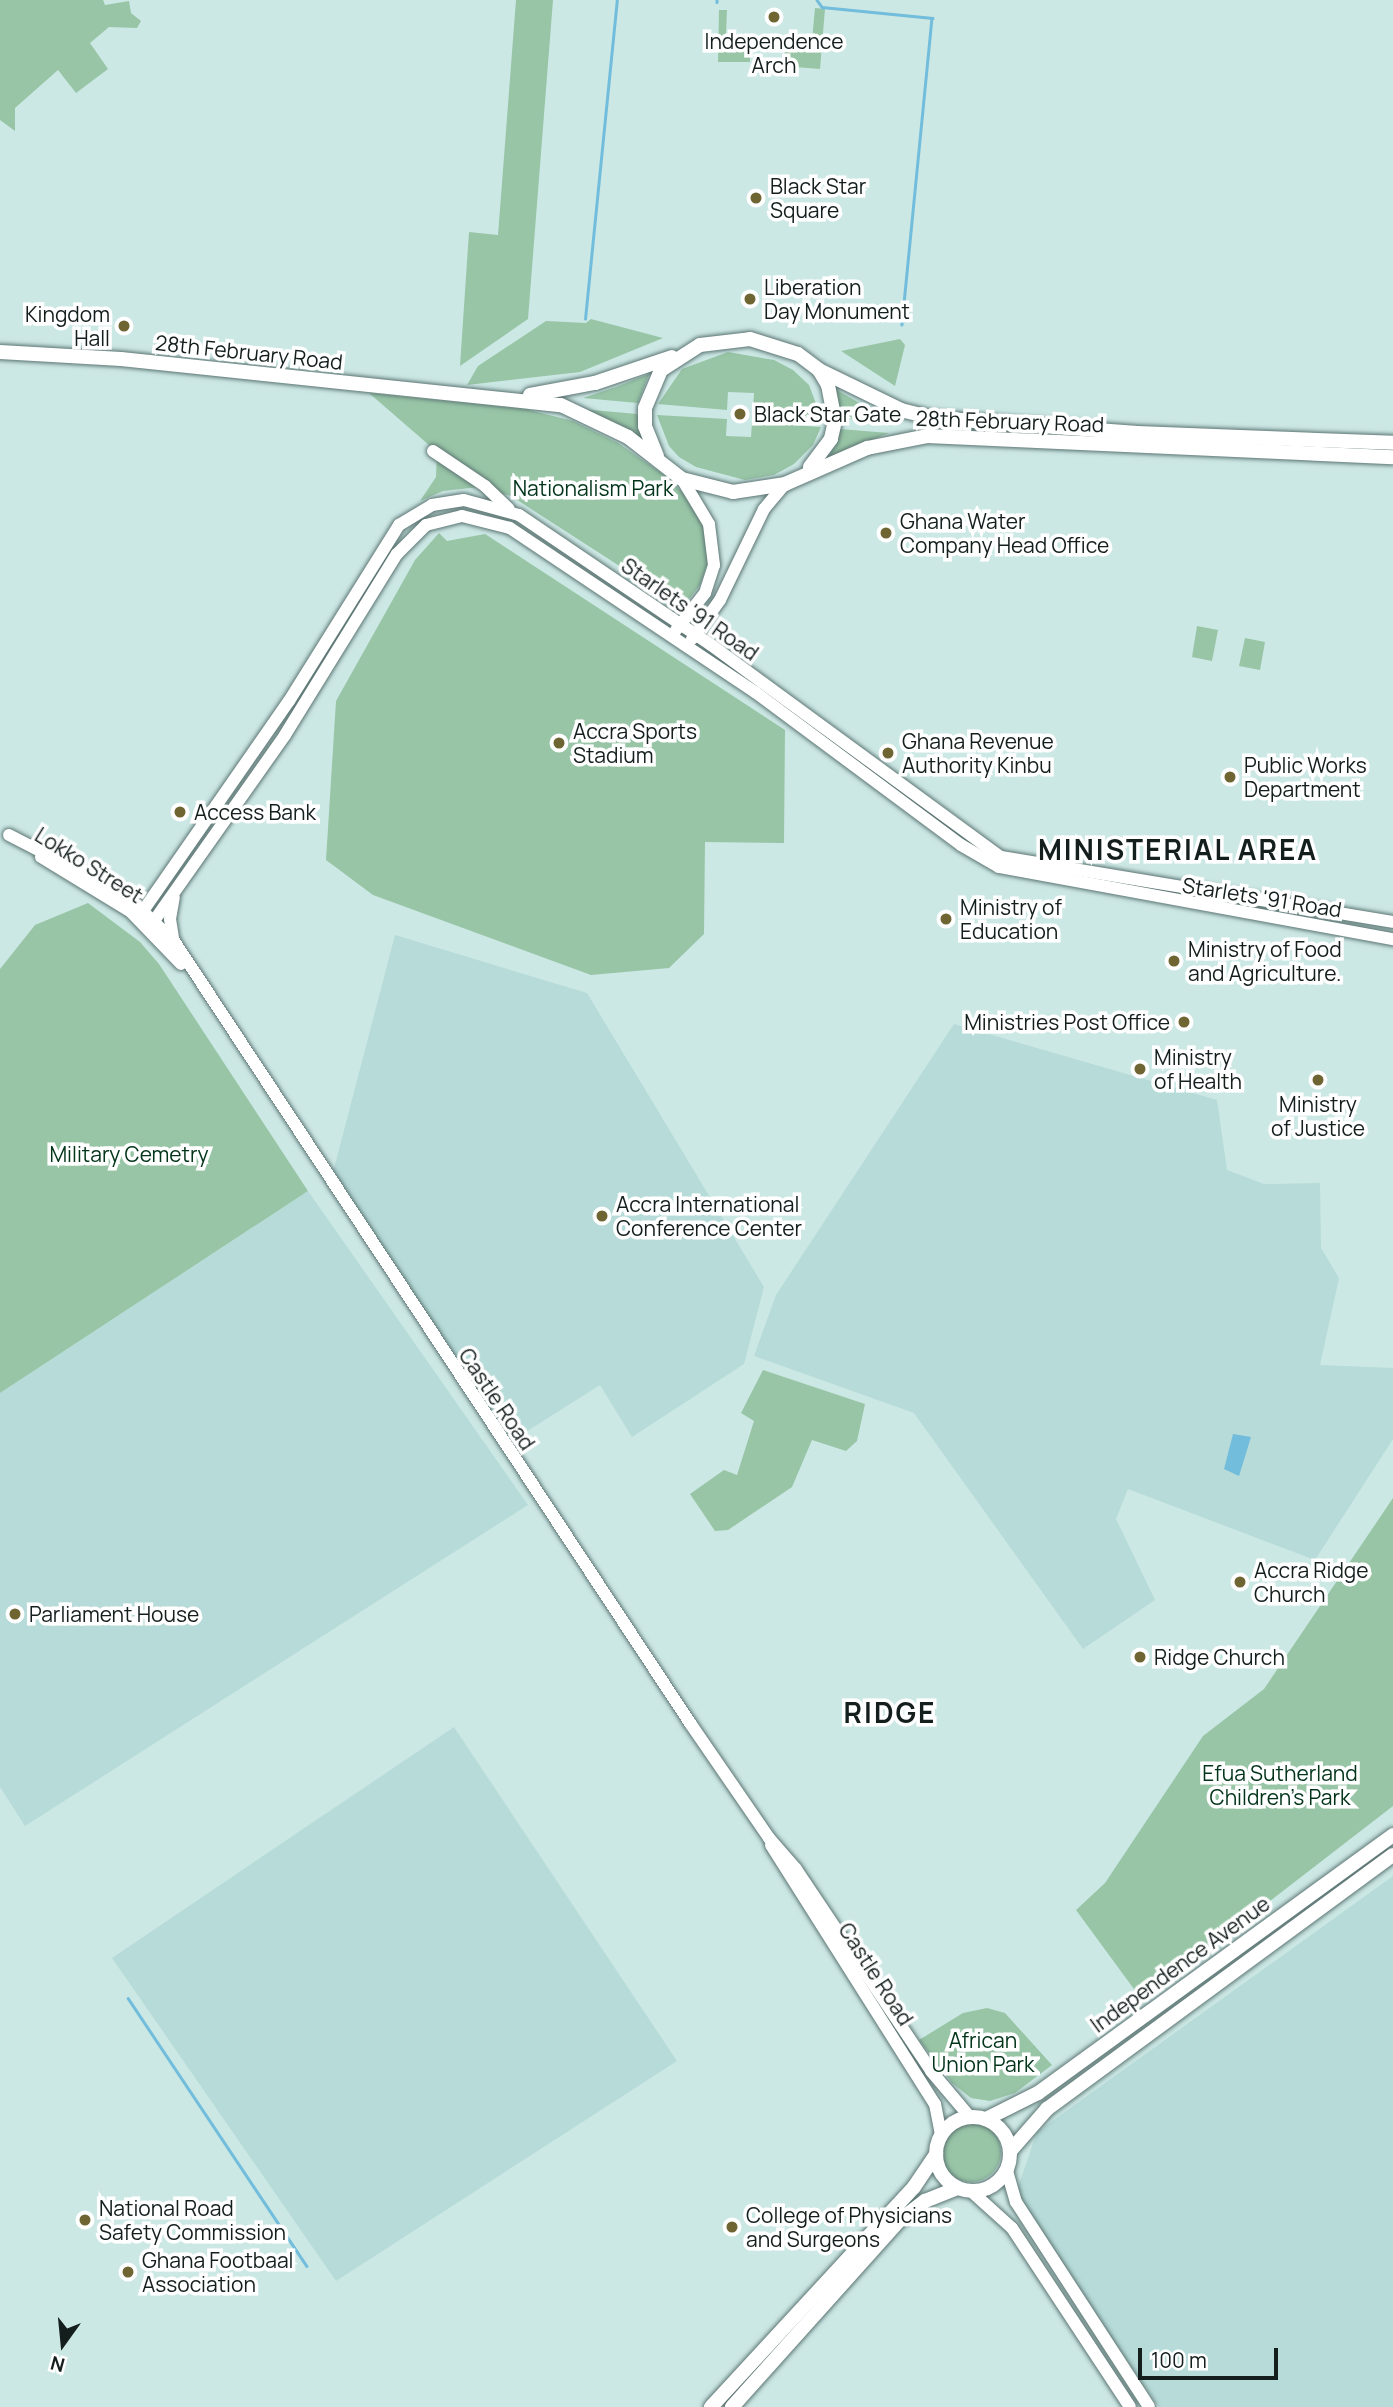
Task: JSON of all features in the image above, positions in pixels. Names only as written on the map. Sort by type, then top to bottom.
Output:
[{"type":"main road","points":[[659,459],[648,435],[645,408],[661,370],[677,356],[712,342],[750,339],[787,349],[819,370],[834,402],[835,421],[821,457],[807,471]]},
{"type":"main road","name":"28th February Road","points":[[0,352],[492,395],[577,410],[628,437],[659,459],[682,479],[700,503],[715,548],[705,593],[691,611],[675,621],[671,637]]},
{"type":"main road","name":"28th February Road","points":[[492,395],[545,394],[677,356]]},
{"type":"main road","name":"28th February Road","points":[[819,370],[901,410],[943,419],[1137,433],[1393,443]]},
{"type":"main road","name":"28th February Road","points":[[686,647],[706,617],[764,509],[785,484],[807,471],[887,442],[927,436],[1393,457]]},
{"type":"main road","points":[[433,451],[485,486],[509,509]]},
{"type":"main road","points":[[682,479],[733,492],[785,484]]},
{"type":"main road","name":"Starlets '91 Road","points":[[141,914],[319,652],[399,525],[410,516],[449,501],[482,502],[509,509],[711,645],[989,851],[1037,866],[1218,892],[1393,922]]},
{"type":"main road","name":"Starlets '91 Road","points":[[152,923],[333,660],[397,554],[416,532],[438,521],[462,516],[494,522],[576,573],[798,722],[980,859],[1022,874],[1393,939]]},
{"type":"main road","points":[[576,573],[586,560]]},
{"type":"main road","points":[[706,617],[704,632],[711,645]]},
{"type":"main road","points":[[319,652],[333,660]]},
{"type":"main road","name":"Lokko Street","points":[[4,833],[127,896],[141,914]]},
{"type":"main road","name":"Lokko Street","points":[[4,833],[152,923]]},
{"type":"main road","points":[[127,896],[160,888]]},
{"type":"main road","points":[[1166,901],[1174,892],[1218,892]]},
{"type":"main road","points":[[174,893],[170,919],[174,941]]},
{"type":"main road","name":"Castle Road","points":[[152,923],[174,941],[196,979],[769,1838],[804,1879],[931,2071],[970,2117]]},
{"type":"main road","name":"Castle Road","points":[[152,923],[196,979]]},
{"type":"main road","name":"Independence Avenue","points":[[986,2119],[1038,2093],[1393,1835]]},
{"type":"main road","name":"Castle Road","points":[[769,1838],[787,1874],[935,2104],[941,2136]]},
{"type":"main road","name":"Independence Avenue","points":[[1010,2150],[1046,2109],[1393,1855]]},
{"type":"main road","points":[[711,2407],[915,2187],[936,2154],[941,2136],[948,2127],[970,2117],[986,2119],[1003,2131],[1010,2150],[1007,2171],[1016,2202],[1149,2407]]},
{"type":"main road","points":[[936,2154],[946,2180],[965,2189],[1012,2228],[1130,2407]]},
{"type":"main road","points":[[732,2407],[899,2221],[925,2201],[965,2189],[985,2189],[1007,2171]]},
{"type":"main road","points":[[1118,2390],[1118,2407]]},
{"type":"shaded area","points":[[395,935],[587,993],[764,1287],[744,1364],[632,1437],[600,1385],[510,1442],[331,1180]]},
{"type":"shaded area","points":[[954,1024],[1217,1100],[1227,1170],[1264,1184],[1320,1183],[1321,1248],[1339,1278],[1320,1365],[1393,1368],[1393,1439],[1315,1560],[1128,1489],[1116,1519],[1155,1600],[1083,1649],[914,1413],[754,1356],[776,1295]]},
{"type":"shaded area","points":[[308,1191],[528,1505],[25,1826],[0,1787],[0,1393]]},
{"type":"shaded area","points":[[454,1727],[677,2061],[336,2281],[112,1958]]},
{"type":"shaded area","points":[[1393,1876],[1393,2407],[1159,2407],[1029,2218],[1017,2190],[1037,2132]]},
{"type":"green space","points":[[0,0],[103,0],[105,5],[129,1],[131,13],[141,21],[137,28],[109,27],[90,43],[108,69],[76,93],[58,70],[15,108],[15,131],[0,120]]},
{"type":"green space","points":[[516,0],[553,0],[528,319],[460,366],[469,232],[498,235]]},
{"type":"green space","points":[[815,8],[825,9],[820,69],[783,66],[786,38],[812,40]]},
{"type":"green space","points":[[719,10],[727,10],[726,34],[750,35],[750,62],[718,62]]},
{"type":"green space","points":[[591,319],[663,338],[580,372],[467,385],[478,366],[546,321],[586,323]]},
{"type":"green space","points":[[900,339],[905,345],[895,386],[841,351]]},
{"type":"green space","points":[[728,352],[774,360],[793,370],[809,385],[821,417],[753,412],[754,393],[728,392],[727,410],[658,404],[682,369]]},
{"type":"green space","points":[[649,374],[638,403],[583,398],[616,387]]},
{"type":"green space","points":[[835,389],[891,421],[840,418]]},
{"type":"green space","name":"Nationalism Park","points":[[369,393],[525,409],[573,421],[618,443],[667,477],[694,504],[706,530],[709,559],[700,585],[683,607],[511,496],[479,487],[443,491],[420,501],[436,477],[437,452]]},
{"type":"green space","points":[[581,409],[637,414],[644,443]]},
{"type":"green space","points":[[657,415],[727,419],[726,436],[751,437],[752,422],[821,427],[813,445],[794,464],[774,475],[745,480],[696,467],[679,457],[669,446]]},
{"type":"green space","points":[[840,429],[889,433],[829,457]]},
{"type":"green space","name":"Accra Sports Stadium","points":[[439,533],[447,541],[485,534],[785,730],[784,843],[705,842],[704,934],[669,968],[591,975],[373,895],[326,860],[336,701],[415,560]]},
{"type":"green space","points":[[1197,626],[1218,630],[1212,661],[1192,657]]},
{"type":"green space","points":[[1245,638],[1265,642],[1260,670],[1239,666]]},
{"type":"green space","name":"Military Cemetry","points":[[88,903],[140,942],[159,964],[308,1191],[0,1393],[0,969],[35,925]]},
{"type":"green space","points":[[763,1370],[865,1404],[857,1441],[846,1451],[812,1440],[792,1487],[728,1530],[715,1531],[690,1494],[724,1470],[737,1475],[754,1421],[741,1413]]},
{"type":"green space","name":"Efua Sutherland Children's Park","points":[[1393,1498],[1393,1806],[1142,2000],[1076,1910],[1105,1883],[1203,1736],[1264,1689]]},
{"type":"green space","name":"African Union Park","points":[[987,2008],[1005,2013],[1052,2065],[1015,2093],[990,2101],[971,2098],[952,2083],[919,2040],[963,2013]]},
{"type":"green space","points":[[965,2122],[977,2122],[996,2135],[1001,2152],[999,2164],[988,2177],[977,2182],[965,2182],[946,2169],[941,2158],[941,2146],[954,2127]]},
{"type":"water","points":[[1233,1434],[1251,1437],[1239,1476],[1224,1469]]},
{"type":"waterway","points":[[585,319],[617,0]]},
{"type":"waterway","points":[[817,0],[822,7],[932,18],[902,325]]},
{"type":"waterway","points":[[128,1998],[307,2266]]},
{"type":"place","name":"Independence Arch","points":[[774,17]]},
{"type":"place","name":"Black Star Square","points":[[756,198]]},
{"type":"place","name":"Liberation Day Monument","points":[[750,299]]},
{"type":"place","name":"Kingdom Hall","points":[[124,326]]},
{"type":"place","name":"Black Star Gate","points":[[740,414]]},
{"type":"place","name":"Ghana Water Company Head Office","points":[[886,533]]},
{"type":"place","name":"Accra Sports Stadium","points":[[559,743]]},
{"type":"place","name":"Ghana Revenue Authority Kinbu","points":[[888,753]]},
{"type":"place","name":"Public Works Department","points":[[1230,777]]},
{"type":"place","name":"Access Bank","points":[[180,812]]},
{"type":"place","name":"Ministry of Education","points":[[946,919]]},
{"type":"place","name":"Ministry of Food and Agriculture.","points":[[1174,961]]},
{"type":"place","name":"Ministries Post Office","points":[[1184,1022]]},
{"type":"place","name":"Ministry of Health","points":[[1140,1069]]},
{"type":"place","name":"Ministry of Justice","points":[[1318,1080]]},
{"type":"place","name":"Accra International Conference Center","points":[[602,1216]]},
{"type":"place","name":"Accra Ridge Church","points":[[1240,1582]]},
{"type":"place","name":"Parliament House","points":[[15,1614]]},
{"type":"place","name":"Ridge Church","points":[[1140,1657]]},
{"type":"place","name":"National Road Safety Commission","points":[[85,2220]]},
{"type":"place","name":"College of Physicians and Surgeons","points":[[732,2227]]},
{"type":"place","name":"Ghana Footbaal Association","points":[[128,2272]]},
{"type":"district","name":"MINISTERIAL AREA","points":[[1178,849]]},
{"type":"district","name":"RIDGE","points":[[890,1712]]}]
